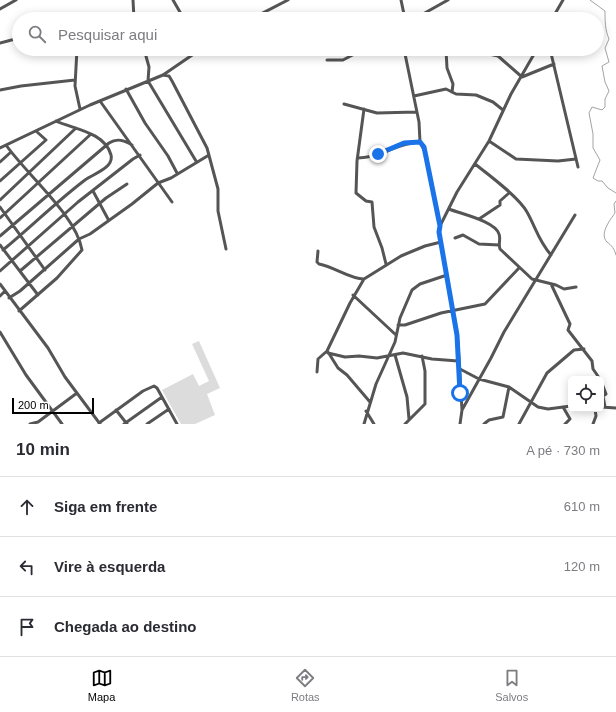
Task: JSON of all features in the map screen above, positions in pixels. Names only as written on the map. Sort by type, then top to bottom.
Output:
[{"type":"street","points":[[0,9],[16,0]]},
{"type":"street","points":[[133,0],[134,12]]},
{"type":"street","points":[[173,0],[180,12]]},
{"type":"street","points":[[265,12],[288,0]]},
{"type":"street","points":[[401,0],[404,12]]},
{"type":"street","points":[[427,12],[448,0]]},
{"type":"street","points":[[556,12],[563,0]]},
{"type":"street","points":[[0,43],[12,40]]},
{"type":"street","points":[[77,56],[75,80],[80,109]]},
{"type":"street","points":[[146,56],[149,70],[148,81],[196,161]]},
{"type":"street","points":[[0,148],[80,109],[163,75],[191,56]]},
{"type":"street","points":[[327,60],[343,60],[351,56]]},
{"type":"street","points":[[406,56],[414,96],[420,142],[425,152],[440,226],[446,275],[453,310],[462,410],[460,424]]},
{"type":"street","points":[[446,56],[447,68],[453,84],[452,92]]},
{"type":"street","points":[[498,56],[522,77]]},
{"type":"street","points":[[440,226],[489,141],[501,119],[503,110],[533,56]]},
{"type":"street","points":[[552,56],[569,136],[578,167]]},
{"type":"street","points":[[522,77],[554,64]]},
{"type":"street","points":[[163,75],[167,75],[172,81],[205,142],[218,189],[218,211],[226,249]]},
{"type":"street","points":[[0,90],[75,80]]},
{"type":"street","points":[[126,89],[145,123],[168,156],[177,173]]},
{"type":"street","points":[[414,96],[446,89],[452,92],[476,95],[493,102],[503,110]]},
{"type":"street","points":[[100,101],[140,155],[172,202]]},
{"type":"street","points":[[344,104],[377,113],[416,112]]},
{"type":"street","points":[[364,109],[358,158],[356,193],[366,201],[372,202],[374,227],[386,264]]},
{"type":"street","points":[[3,250],[55,204],[86,179],[100,172],[111,161],[112,156],[106,146],[91,134],[56,121]]},
{"type":"street","points":[[0,200],[76,128]]},
{"type":"street","points":[[0,181],[46,140],[36,130]]},
{"type":"street","points":[[0,218],[91,134]]},
{"type":"street","points":[[0,236],[47,194],[116,139],[124,140],[132,145]]},
{"type":"street","points":[[489,141],[516,159],[558,161],[576,159]]},
{"type":"street","points":[[358,158],[372,157],[404,143],[420,142]]},
{"type":"street","points":[[6,145],[64,215],[79,239],[82,250],[80,254],[38,295],[19,311]]},
{"type":"street","points":[[0,162],[11,152]]},
{"type":"street","points":[[0,271],[64,215],[133,158],[140,155]]},
{"type":"street","points":[[9,298],[29,284],[79,239],[90,234],[158,183],[208,155]]},
{"type":"street","points":[[475,164],[509,192],[525,208],[538,238],[551,255]]},
{"type":"street","points":[[20,271],[100,203],[127,184]]},
{"type":"street","points":[[93,191],[108,220]]},
{"type":"street","points":[[478,219],[500,206],[500,201],[509,192]]},
{"type":"street","points":[[0,207],[45,270]]},
{"type":"street","points":[[449,209],[478,219],[492,227],[498,233],[500,249],[519,268],[536,281],[551,284],[564,289],[576,286]]},
{"type":"street","points":[[462,410],[504,332],[575,215]]},
{"type":"street","points":[[455,238],[463,235],[479,244],[499,245]]},
{"type":"street","points":[[317,372],[318,359],[328,352],[353,295],[364,279],[386,264],[425,246],[441,242]]},
{"type":"street","points":[[0,244],[38,295]]},
{"type":"street","points":[[318,251],[317,262],[319,264],[336,268],[356,279],[364,279]]},
{"type":"street","points":[[398,325],[405,325],[453,310],[487,303],[519,268]]},
{"type":"street","points":[[364,424],[366,411],[387,357],[393,346],[398,325],[412,290],[420,284],[446,275]]},
{"type":"street","points":[[0,284],[48,348],[65,377],[99,423],[149,387],[157,388],[177,424]]},
{"type":"street","points":[[551,284],[570,324],[568,330],[584,349],[593,363],[593,369],[597,376]]},
{"type":"street","points":[[0,296],[5,291]]},
{"type":"street","points":[[353,295],[396,335]]},
{"type":"street","points":[[0,332],[1,338],[62,424]]},
{"type":"street","points":[[519,424],[549,370],[574,350],[584,349]]},
{"type":"street","points":[[328,352],[347,358],[387,357],[403,353],[432,359],[458,362]]},
{"type":"street","points":[[328,352],[338,368],[347,375],[370,402]]},
{"type":"street","points":[[395,354],[407,397],[409,419]]},
{"type":"street","points":[[405,424],[424,404],[425,371],[422,356]]},
{"type":"street","points":[[459,368],[479,379],[509,387],[531,403],[548,409],[568,406]]},
{"type":"street","points":[[484,424],[489,420],[503,417],[509,387]]},
{"type":"street","points":[[30,424],[38,422],[78,393]]},
{"type":"street","points":[[116,410],[126,424],[162,397]]},
{"type":"street","points":[[604,402],[605,407],[616,408]]},
{"type":"street","points":[[563,407],[570,419],[565,424]]},
{"type":"street","points":[[147,424],[169,409]]},
{"type":"street","points":[[366,411],[374,424]]},
{"type":"street","points":[[593,424],[596,412]]},
{"type":"shaded area","points":[[199,341],[220,388],[207,394],[215,415],[195,424],[181,424],[162,390],[193,374],[199,386],[209,381],[192,344]]},
{"type":"waterway","points":[[590,0],[605,11],[605,22],[609,39],[605,48],[609,62],[602,66],[605,82],[609,91],[605,99],[605,107],[602,110],[592,107],[589,113],[593,134],[593,148],[600,160],[593,178],[598,181],[602,181],[608,188],[616,193]]},
{"type":"waterway","points":[[616,201],[614,204],[615,213],[606,227],[604,235],[607,242],[613,247],[616,255]]},
{"type":"route","points":[[378,154],[404,143],[420,142],[424,147],[440,226],[439,232],[457,335],[460,393]]}]
